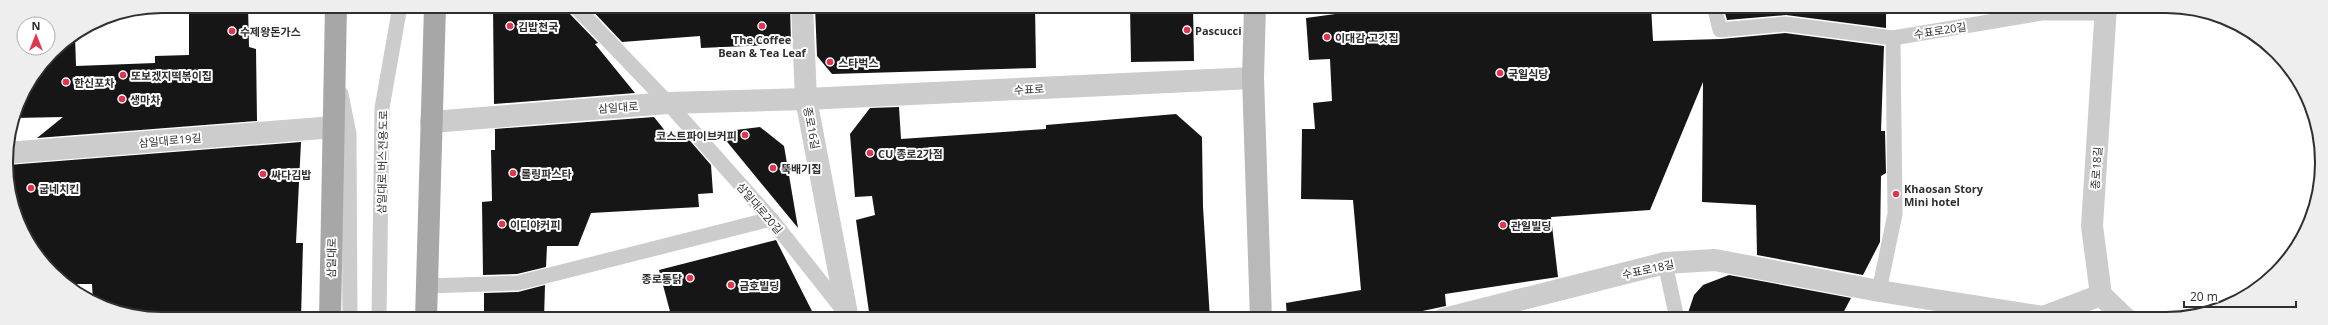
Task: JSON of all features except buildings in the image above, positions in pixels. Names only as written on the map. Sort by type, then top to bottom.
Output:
[{"type":"main road","name":"삼일대로","points":[[330,312],[336,13]]},
{"type":"main road","points":[[426,312],[434,13]]},
{"type":"street","name":"종로16길","points":[[802,13],[806,99],[847,312]]},
{"type":"street","points":[[1255,13],[1252,78],[1261,312]]},
{"type":"street","name":"종로18길","points":[[2102,295],[2092,226],[2106,13]]},
{"type":"street","name":"수표로","points":[[806,99],[1252,78]]},
{"type":"street","name":"삼일대로","points":[[431,122],[668,103],[806,99]]},
{"type":"street","name":"삼일대로19길","points":[[13,152],[334,127]]},
{"type":"street","name":"수표로18길","points":[[1472,312],[1665,263],[1715,260],[1878,291],[2011,312]]},
{"type":"street","points":[[2102,295],[2119,312]]},
{"type":"street","name":"수표로18길","points":[[2056,312],[2102,295]]},
{"type":"lane","name":"삼일대로 버스전용도로","points":[[379,312],[382,108],[399,13]]},
{"type":"lane","name":"삼일대로20길","points":[[583,13],[668,103],[771,219],[844,312]]},
{"type":"lane","name":"수표로20길","points":[[1716,13],[1720,30],[1785,24],[1893,38],[2042,13]]},
{"type":"lane","points":[[1878,291],[1895,214],[1893,38]]},
{"type":"lane","points":[[335,55],[349,134],[350,312]]},
{"type":"lane","points":[[427,286],[518,283],[771,219]]},
{"type":"lane","points":[[1665,263],[1676,312]]},
{"type":"place","name":"김밥천국","points":[[510,26]]},
{"type":"place","name":"The Coffee Bean & Tea Leaf","points":[[762,26]]},
{"type":"place","name":"Pascucci","points":[[1187,30]]},
{"type":"place","name":"수제왕돈가스","points":[[232,31]]},
{"type":"place","name":"이대감 고깃집","points":[[1327,37]]},
{"type":"place","name":"스타벅스","points":[[830,62]]},
{"type":"place","name":"국일식당","points":[[1500,73]]},
{"type":"place","name":"또보겠지떡볶이집","points":[[123,75]]},
{"type":"place","name":"한신포차","points":[[66,82]]},
{"type":"place","name":"생마차","points":[[122,99]]},
{"type":"place","name":"코스트파이브커피","points":[[745,135]]},
{"type":"place","name":"CU 종로2가점","points":[[870,153]]},
{"type":"place","name":"뚝배기집","points":[[773,168]]},
{"type":"place","name":"롤링파스타","points":[[513,173]]},
{"type":"place","name":"싸다김밥","points":[[263,174]]},
{"type":"place","name":"굽네치킨","points":[[31,188]]},
{"type":"place","name":"Khaosan Story Mini hotel","points":[[1896,194]]},
{"type":"place","name":"이디야커피","points":[[502,224]]},
{"type":"place","name":"관일빌딩","points":[[1503,225]]},
{"type":"place","name":"종로통닭","points":[[690,278]]},
{"type":"place","name":"금호빌딩","points":[[731,285]]}]
